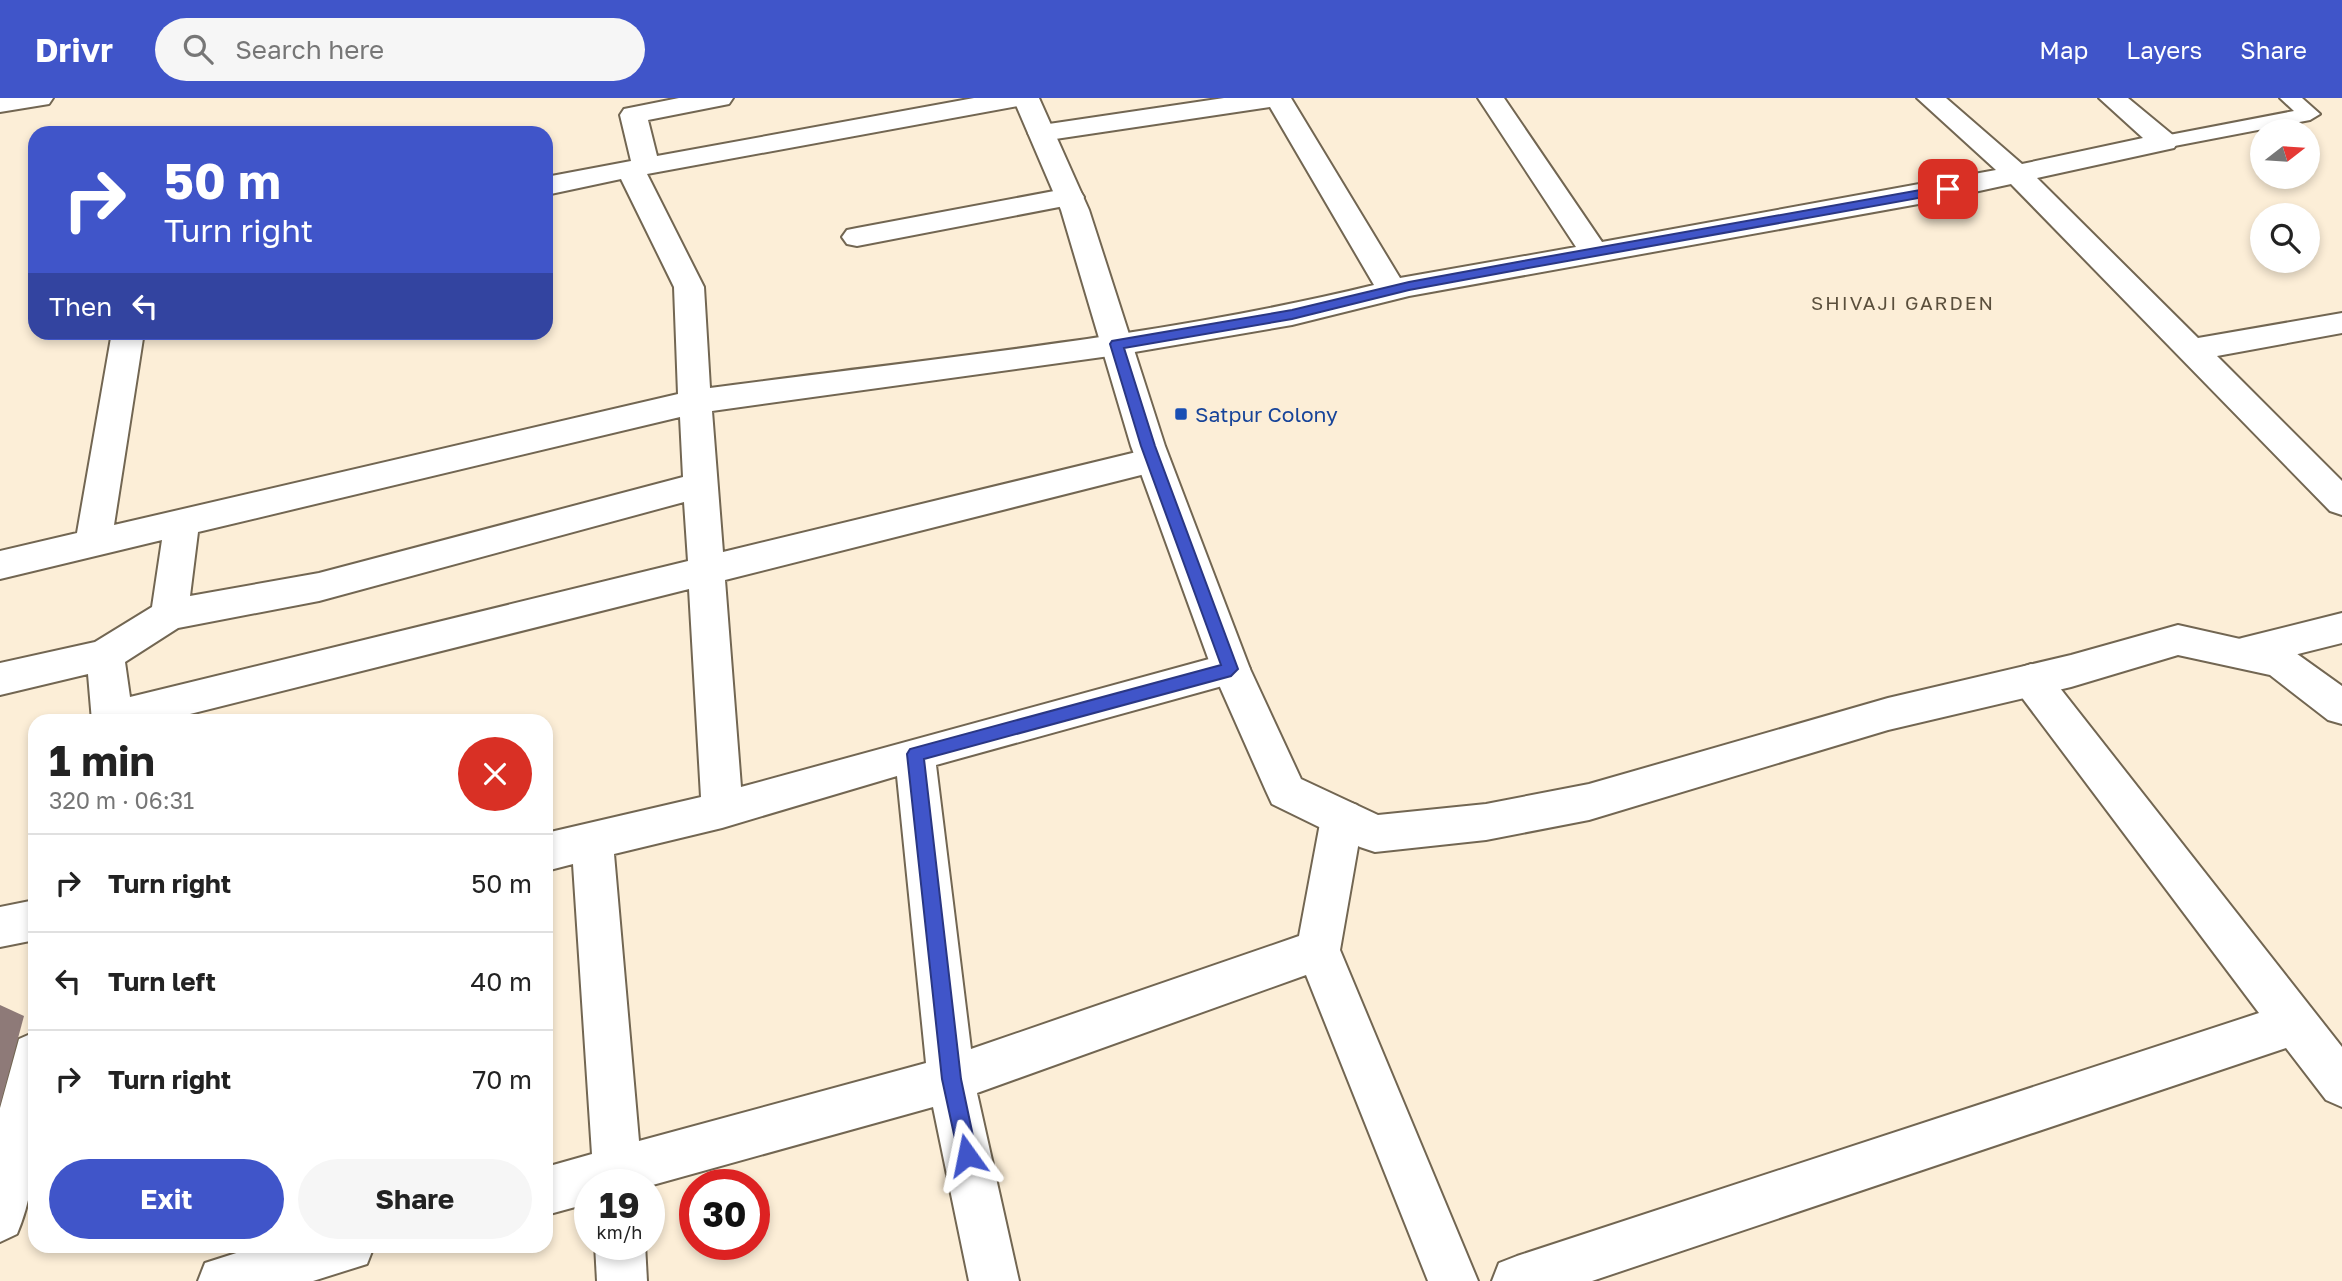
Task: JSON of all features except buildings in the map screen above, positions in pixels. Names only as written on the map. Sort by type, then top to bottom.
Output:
[{"type":"street","points":[[0,104],[40,98]]},
{"type":"street","points":[[720,98],[632,115],[646,166],[1018,98]]},
{"type":"street","points":[[1026,98],[1070,197],[1153,460],[1231,669],[1286,791],[1375,834],[1486,822],[1576,804],[1888,714],[2031,681],[2178,640],[2280,662],[2342,708]]},
{"type":"street","points":[[1042,133],[1099,122],[1278,98],[1392,290]]},
{"type":"street","points":[[1491,98],[1594,252]]},
{"type":"street","points":[[1930,98],[2017,174],[2342,502]]},
{"type":"street","points":[[2112,98],[2164,142]]},
{"type":"street","points":[[0,565],[695,402],[1117,344],[1292,314],[1392,290],[1924,194],[2164,142]]},
{"type":"street","points":[[553,185],[630,169],[689,286],[722,810]]},
{"type":"street","points":[[856,237],[1070,197]]},
{"type":"street","points":[[2193,350],[2342,323]]},
{"type":"street","points":[[93,543],[127,340]]},
{"type":"street","points":[[133,714],[705,569],[1153,460]]},
{"type":"street","points":[[0,679],[105,655],[169,615],[319,587],[700,485]]},
{"type":"street","points":[[169,615],[183,522]]},
{"type":"street","points":[[2242,653],[2342,628]]},
{"type":"street","points":[[105,655],[112,714]]},
{"type":"street","points":[[553,850],[722,810],[915,754],[1231,669]]},
{"type":"street","points":[[2031,681],[2342,1084]]},
{"type":"street","points":[[915,754],[951,1079],[994,1281]]},
{"type":"street","points":[[1342,818],[1318,950],[1452,1281]]},
{"type":"street","points":[[592,841],[617,1169]]},
{"type":"street","points":[[0,928],[28,922]]},
{"type":"street","points":[[648,1169],[951,1079],[1318,950]]},
{"type":"street","points":[[1517,1281],[2295,1023]]},
{"type":"street","points":[[0,1217],[28,1087]]},
{"type":"street","points":[[553,1191],[574,1187]]},
{"type":"street","points":[[223,1281],[317,1258]]},
{"type":"street","points":[[621,1260],[622,1281]]},
{"type":"lane","points":[[2164,142],[2310,114],[2290,98]]},
{"type":"place","name":"Satpur Colony","points":[[1181,414]]},
{"type":"district","name":"SHIVAJI GARDEN","points":[[1903,302]]},
{"type":"route","points":[[967,1155],[951,1079],[915,754],[1231,669],[1148,446],[1117,344],[1292,314],[1409,286],[1948,189]]}]
